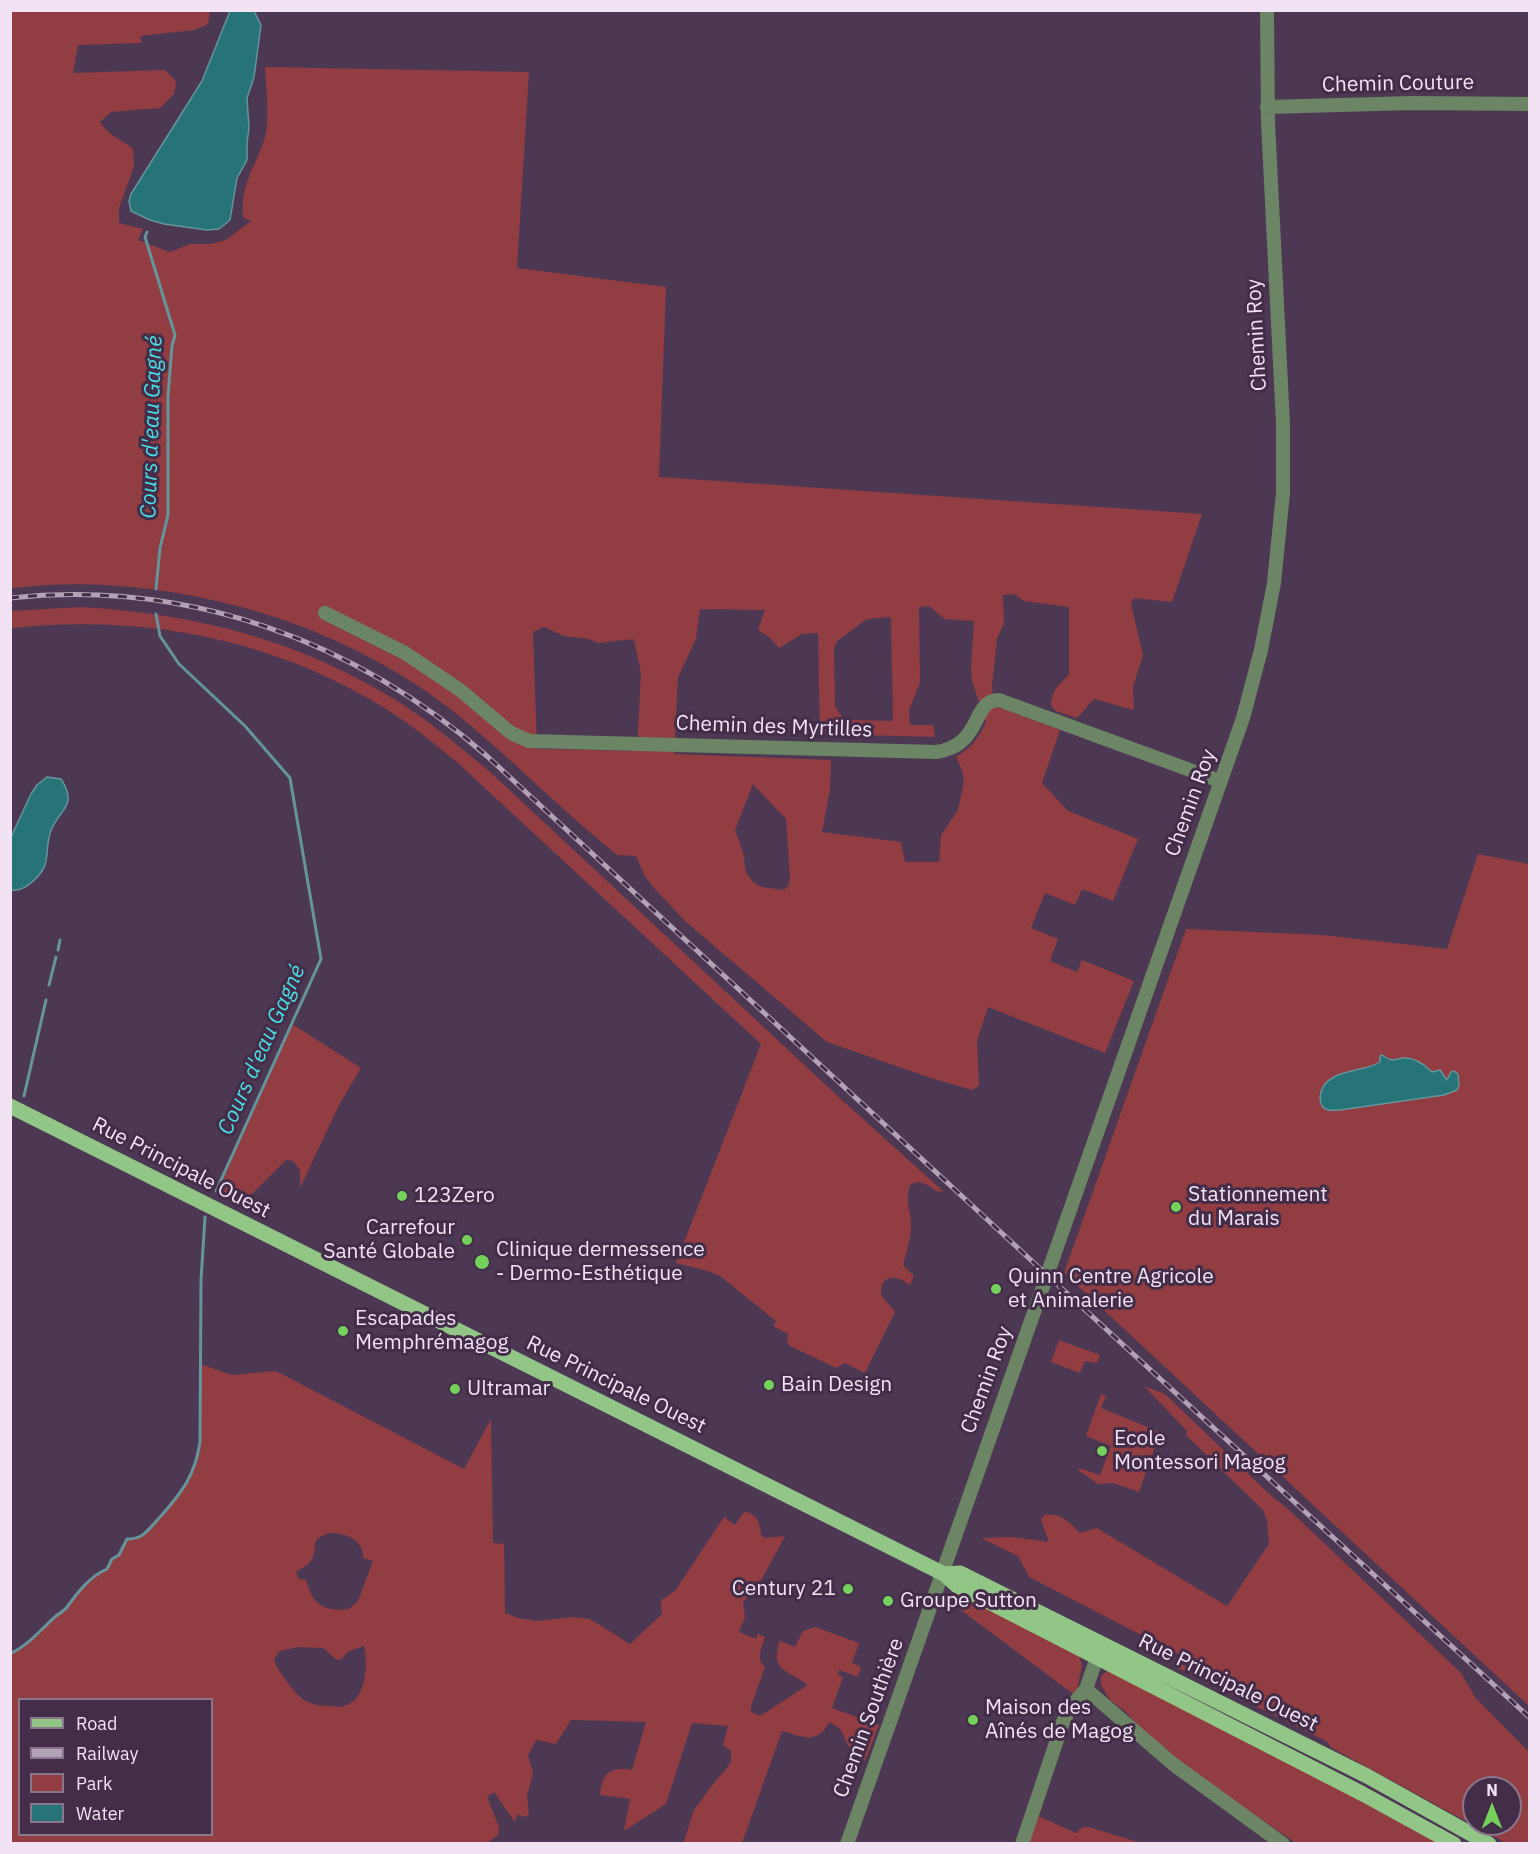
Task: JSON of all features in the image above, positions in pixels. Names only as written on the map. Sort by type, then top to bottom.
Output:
[{"type":"main road","name":"Rue Principale Ouest","points":[[10,1106],[944,1574],[960,1573],[1454,1844]]},
{"type":"main road","name":"Rue Principale Ouest","points":[[1100,1650],[1367,1776],[1489,1844]]},
{"type":"street","name":"Chemin Roy","points":[[944,1574],[987,1444],[1243,718],[1262,650],[1281,525],[1283,424],[1268,107],[1267,10]]},
{"type":"street","name":"Chemin Couture","points":[[1268,107],[1413,103],[1530,104]]},
{"type":"street","name":"Chemin des Myrtilles","points":[[325,613],[405,653],[460,690],[511,733],[530,741],[936,752],[951,749],[963,742],[972,731],[984,705],[993,700],[999,700],[1221,781]]},
{"type":"street","name":"Chemin Southière","points":[[847,1844],[944,1574]]},
{"type":"street","points":[[1022,1844],[1063,1722],[1070,1708],[1086,1689],[1100,1650]]},
{"type":"street","points":[[1086,1689],[1173,1764],[1282,1844]]},
{"type":"green space","points":[[11,11],[210,11],[208,24],[195,30],[140,36],[142,43],[78,45],[73,73],[165,70],[176,81],[174,94],[160,108],[111,112],[100,122],[111,134],[133,149],[134,166],[119,208],[119,223],[143,229],[138,240],[170,252],[190,244],[211,244],[226,240],[251,221],[243,217],[242,206],[246,185],[265,137],[267,103],[265,67],[529,72],[517,268],[666,287],[659,477],[1202,514],[1172,602],[1134,598],[1131,604],[1143,655],[1133,687],[1134,710],[1094,699],[1077,718],[1056,711],[1051,705],[1054,691],[1069,675],[1069,607],[1024,601],[1014,594],[1003,595],[1004,623],[997,639],[992,686],[993,698],[998,707],[1060,730],[1042,783],[1068,811],[1138,839],[1113,901],[1082,889],[1075,905],[1045,893],[1031,928],[1058,939],[1050,961],[1077,972],[1082,960],[1134,981],[1105,1053],[988,1007],[977,1041],[979,1086],[972,1090],[827,1042],[686,922],[653,887],[636,856],[617,855],[449,708],[411,681],[372,658],[286,621],[242,607],[197,597],[152,589],[94,584],[11,588]],"holes":[[[929,606],[945,619],[974,621],[972,681],[986,722],[974,742],[956,757],[964,782],[958,810],[941,835],[939,862],[905,862],[901,842],[822,832],[830,789],[831,760],[674,754],[678,677],[696,639],[700,609],[765,610],[758,630],[769,637],[779,648],[802,634],[818,633],[820,734],[935,737],[933,725],[910,725],[909,710],[920,683],[919,607]],[[891,618],[893,721],[843,718],[835,706],[834,648],[837,641],[867,619]],[[544,627],[564,636],[589,639],[598,643],[634,639],[641,673],[637,751],[537,749],[533,632]],[[753,784],[786,819],[790,877],[789,885],[784,890],[762,887],[753,882],[746,872],[743,852],[735,830]]]},
{"type":"green space","points":[[81,607],[167,616],[249,635],[288,647],[326,663],[402,704],[447,736],[489,771],[843,1101],[943,1191],[938,1192],[928,1185],[917,1182],[910,1185],[908,1203],[911,1232],[903,1265],[914,1276],[910,1285],[894,1278],[883,1283],[881,1295],[895,1312],[865,1373],[845,1363],[836,1368],[790,1346],[787,1342],[788,1334],[773,1326],[776,1321],[720,1276],[676,1263],[761,1044],[459,764],[396,715],[343,685],[298,664],[252,648],[205,637],[157,629],[109,625],[11,628],[11,611]]},
{"type":"green space","points":[[1478,854],[1529,864],[1529,1706],[1064,1273],[1186,929],[1323,935],[1447,949]]},
{"type":"green space","points":[[292,1024],[361,1068],[340,1103],[300,1188],[300,1170],[293,1161],[286,1160],[244,1202],[216,1191]]},
{"type":"green space","points":[[1059,1340],[1100,1355],[1097,1363],[1085,1361],[1080,1373],[1051,1362]]},
{"type":"green space","points":[[200,1364],[232,1375],[276,1371],[464,1469],[491,1419],[493,1543],[504,1544],[505,1613],[537,1621],[573,1617],[590,1619],[630,1644],[662,1614],[661,1600],[675,1591],[724,1517],[735,1525],[745,1511],[758,1520],[761,1535],[765,1538],[785,1536],[762,1579],[743,1602],[745,1617],[739,1632],[756,1639],[758,1634],[765,1637],[760,1660],[765,1667],[751,1712],[760,1716],[808,1685],[782,1669],[777,1658],[780,1641],[795,1647],[803,1631],[815,1627],[859,1643],[852,1663],[861,1667],[858,1677],[839,1670],[838,1675],[843,1677],[832,1708],[879,1725],[865,1761],[855,1754],[841,1730],[829,1722],[825,1729],[815,1737],[803,1737],[782,1731],[742,1843],[687,1844],[684,1841],[694,1810],[731,1762],[731,1751],[723,1745],[728,1726],[692,1723],[666,1804],[624,1831],[630,1799],[600,1795],[601,1787],[605,1776],[613,1770],[632,1770],[646,1722],[571,1720],[556,1744],[536,1740],[528,1755],[533,1773],[527,1796],[529,1815],[523,1817],[517,1814],[515,1822],[494,1792],[487,1797],[499,1827],[498,1835],[487,1843],[11,1844],[11,1654],[23,1648],[58,1614],[66,1610],[73,1598],[95,1574],[107,1569],[112,1559],[119,1555],[127,1539],[140,1536],[180,1494],[197,1461],[200,1442]],"holes":[[[330,1533],[342,1534],[357,1542],[363,1552],[363,1558],[373,1561],[358,1601],[349,1609],[340,1610],[326,1608],[316,1601],[306,1580],[299,1579],[296,1572],[311,1561],[318,1538]],[[364,1646],[366,1662],[361,1689],[352,1702],[340,1707],[322,1706],[304,1700],[290,1686],[274,1659],[280,1651],[298,1647],[323,1648],[337,1660],[342,1659],[347,1652]]]},
{"type":"green space","points":[[1144,1386],[1165,1394],[1461,1673],[1475,1697],[1529,1752],[1529,1843],[1506,1843],[1493,1836],[1522,1836],[1522,1776],[1462,1776],[1462,1819],[1332,1748],[1326,1741],[1178,1668],[1174,1661],[1201,1673],[1207,1669],[1029,1577],[1018,1556],[981,1538],[1013,1537],[1049,1542],[1041,1520],[1044,1515],[1055,1515],[1064,1519],[1080,1533],[1097,1528],[1227,1606],[1269,1544],[1267,1520],[1263,1510],[1186,1435],[1187,1431]]},
{"type":"green space","points":[[1101,1394],[1106,1396],[1101,1408],[1160,1432],[1139,1492],[1113,1483],[1098,1484],[1078,1470],[1079,1468],[1100,1475],[1111,1446],[1086,1436]]},
{"type":"green space","points":[[959,1594],[1079,1655],[1082,1665],[1076,1696],[946,1599]]},
{"type":"green space","points":[[1108,1670],[1448,1843],[1296,1843],[1227,1796],[1140,1728],[1125,1711],[1110,1700],[1101,1685],[1101,1676]]},
{"type":"green space","points":[[1038,1816],[1076,1833],[1083,1827],[1089,1827],[1141,1843],[1028,1844]]},
{"type":"water","points":[[230,11],[254,11],[261,25],[254,77],[247,98],[249,128],[247,160],[237,178],[230,220],[219,229],[207,230],[150,220],[131,211],[129,201],[131,194],[202,81]]},
{"type":"water","points":[[47,777],[61,779],[68,795],[67,805],[49,836],[46,863],[43,869],[31,883],[19,890],[11,890],[11,837],[31,794]]},
{"type":"water","points":[[1382,1055],[1392,1060],[1409,1058],[1417,1061],[1432,1072],[1440,1070],[1447,1080],[1454,1071],[1458,1074],[1457,1090],[1444,1095],[1340,1110],[1328,1110],[1322,1106],[1320,1099],[1325,1084],[1339,1075],[1380,1062]]},
{"type":"waterway","name":"Cours d'eau Gagné","points":[[147,232],[145,237],[175,335],[168,396],[168,515],[160,548],[156,589]]},
{"type":"waterway","name":"Cours d'eau Gagné","points":[[156,614],[160,636],[179,664],[245,726],[290,778],[321,959],[216,1191]]},
{"type":"waterway","points":[[58,950],[60,940]]},
{"type":"waterway","points":[[49,985],[56,957]]},
{"type":"waterway","points":[[24,1096],[46,1000]]},
{"type":"waterway","name":"Cours d'eau Gagné","points":[[10,1654],[29,1641],[66,1608],[89,1581],[107,1569],[112,1559],[119,1555],[127,1539],[144,1534],[176,1499],[187,1482],[195,1464],[200,1442],[201,1280],[205,1217]]},
{"type":"railway","points":[[10,598],[76,595],[141,599],[205,609],[266,627],[326,651],[383,681],[437,716],[488,757],[1047,1275],[1530,1718]]},
{"type":"place","name":"123Zero","points":[[402,1196]]},
{"type":"place","name":"Stationnement du Marais","points":[[1176,1207]]},
{"type":"place","name":"Carrefour Santé Globale","points":[[467,1240]]},
{"type":"place","name":"Clinique dermessence - Dermo-Esthétique","points":[[482,1262]]},
{"type":"place","name":"Quinn Centre Agricole et Animalerie","points":[[996,1289]]},
{"type":"place","name":"Escapades Memphrémagog","points":[[343,1331]]},
{"type":"place","name":"Bain Design","points":[[769,1385]]},
{"type":"place","name":"Ultramar","points":[[455,1389]]},
{"type":"place","name":"Ecole Montessori Magog","points":[[1102,1451]]},
{"type":"place","name":"Century 21","points":[[848,1589]]},
{"type":"place","name":"Groupe Sutton","points":[[888,1601]]},
{"type":"place","name":"Maison des Aînés de Magog","points":[[973,1720]]}]
